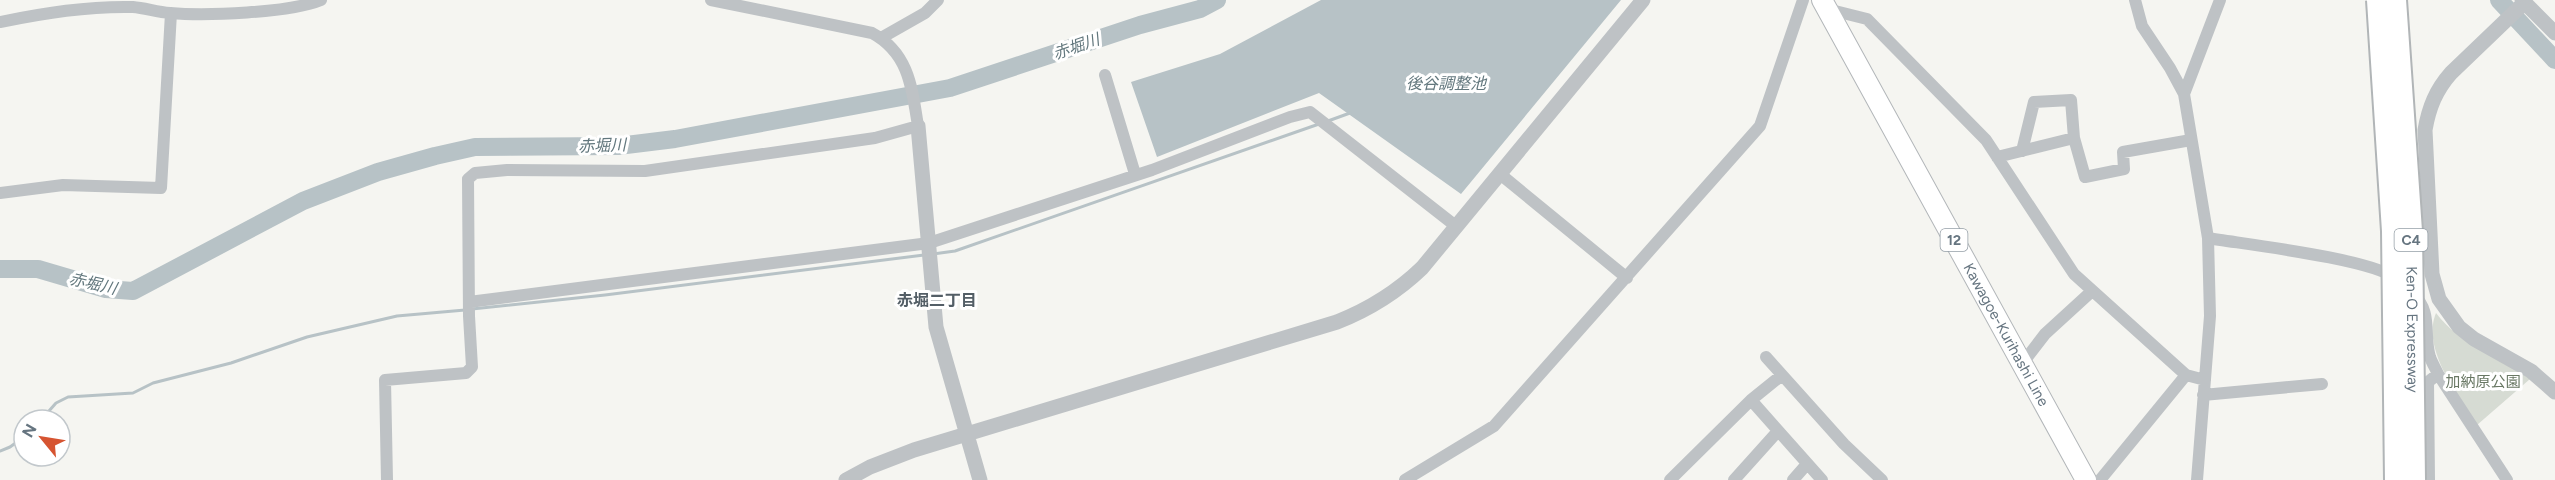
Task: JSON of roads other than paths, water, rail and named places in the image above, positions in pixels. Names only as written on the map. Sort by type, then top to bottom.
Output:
[{"type":"highway","name":"Ken-O Expressway","points":[[2378,0],[2393,231],[2396,480]]},
{"type":"highway","name":"Ken-O Expressway","points":[[2396,0],[2410,219],[2414,480]]},
{"type":"main road","name":"Kawagoe-Kurihashi Line","points":[[1824,4],[2086,480]]},
{"type":"street","points":[[0,22],[79,8],[135,7],[171,13],[248,12],[307,6],[321,0]]},
{"type":"street","points":[[711,0],[742,3],[872,33],[898,53],[910,76],[918,126],[936,327],[980,480]]},
{"type":"street","points":[[881,38],[925,13],[938,0]]},
{"type":"street","points":[[846,480],[891,458],[967,433],[1300,334],[1364,311],[1384,300],[1422,268],[1643,0]]},
{"type":"street","points":[[1405,480],[1494,426],[1760,126],[1803,0]]},
{"type":"street","points":[[2135,0],[2142,26],[2184,94],[2208,238],[2210,316],[2197,480]]},
{"type":"street","points":[[2184,94],[2220,0]]},
{"type":"street","points":[[2555,33],[2523,1],[2441,85],[2428,113],[2426,130],[2432,274],[2439,299],[2459,327],[2474,339],[2531,371],[2555,392]]},
{"type":"street","points":[[1824,4],[1867,19],[1986,140],[2074,274],[2186,375],[2205,380]]},
{"type":"street","points":[[0,193],[63,185],[161,188],[171,13]]},
{"type":"street","points":[[1105,75],[1135,174]]},
{"type":"street","points":[[2022,151],[2034,102],[2071,100],[2074,138],[2085,177],[2124,170],[2123,152],[2192,140]]},
{"type":"street","points":[[469,302],[929,243],[1152,170],[1290,117],[1310,112],[1457,227]]},
{"type":"street","points":[[387,480],[385,380],[466,373],[472,367],[468,179],[476,173],[507,170],[645,171],[874,138],[918,126]]},
{"type":"street","points":[[1997,157],[2074,138]]},
{"type":"street","points":[[1500,174],[1627,278]]},
{"type":"street","points":[[2208,238],[2350,262],[2390,273],[2422,302],[2427,319],[2430,356],[2438,374],[2507,480]]},
{"type":"street","points":[[2022,364],[2045,334],[2092,291]]},
{"type":"street","points":[[1767,357],[1844,444],[1882,480]]},
{"type":"street","points":[[2429,480],[2428,382],[2438,374]]},
{"type":"street","points":[[1670,480],[1751,400],[1782,375]]},
{"type":"street","points":[[2100,480],[2186,375]]},
{"type":"street","points":[[2203,395],[2322,384]]},
{"type":"street","points":[[1751,400],[1822,480]]},
{"type":"street","points":[[1734,480],[1778,431]]},
{"type":"street","points":[[1793,480],[1807,464]]},
{"type":"water","name":"後谷調整池","points":[[1321,0],[1621,0],[1461,194],[1319,93],[1157,157],[1131,82],[1220,54]]},
{"type":"waterway","name":"赤堀川","points":[[0,269],[38,269],[106,289],[133,291],[303,201],[378,172],[435,156],[475,147],[618,146],[675,139],[950,88],[1140,25],[1200,9],[1217,0]]},
{"type":"waterway","points":[[2499,0],[2555,60]]},
{"type":"waterway","points":[[1328,121],[1350,113]]},
{"type":"waterway","points":[[933,254],[955,251],[1319,124]]},
{"type":"waterway","points":[[472,309],[605,295],[924,255]]},
{"type":"waterway","points":[[52,408],[68,397],[133,393],[153,383],[231,363],[307,337],[397,316],[465,310]]},
{"type":"waterway","points":[[0,451],[12,446]]},
{"type":"district","name":"赤堀二丁目","points":[[937,300]]},
{"type":"park label","name":"加納原公園","points":[[2483,382]]}]
